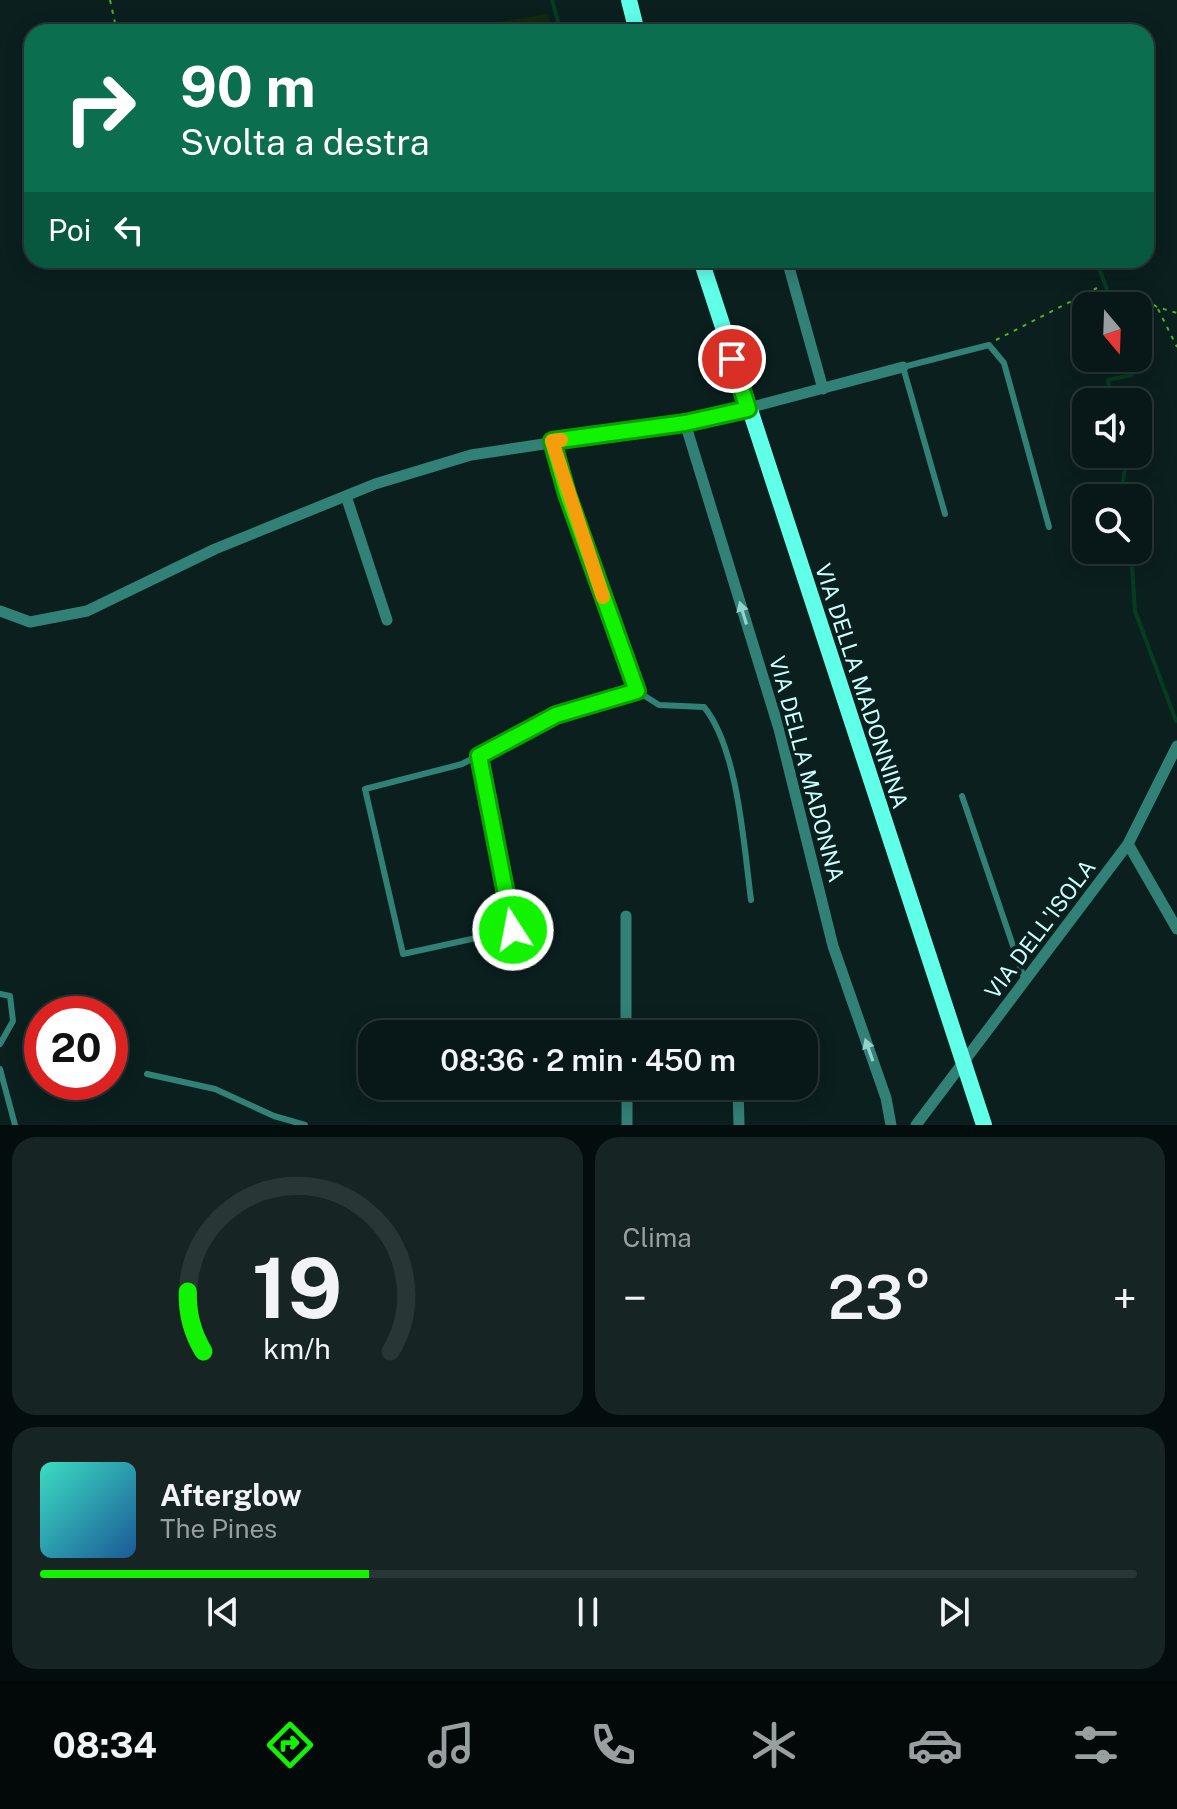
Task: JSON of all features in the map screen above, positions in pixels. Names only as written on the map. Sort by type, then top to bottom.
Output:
[{"type":"street","points":[[629,0],[635,24]]},
{"type":"street","name":"VIA DELLA MADONNINA","points":[[704,268],[984,1125]]},
{"type":"street","points":[[789,268],[823,389]]},
{"type":"street","points":[[0,611],[30,622],[87,611],[215,549],[346,496],[471,455],[685,423],[903,367]]},
{"type":"street","name":"VIA DELLA MADONNA","points":[[685,423],[779,729],[833,946],[886,1098],[891,1125]]},
{"type":"street","points":[[346,496],[387,620]]},
{"type":"street","name":"VIA DELL'ISOLA","points":[[916,1125],[1128,844],[1177,746]]},
{"type":"street","points":[[1128,844],[1177,929]]},
{"type":"street","points":[[626,916],[626,1020]]},
{"type":"street","points":[[627,1100],[627,1125]]},
{"type":"street","points":[[738,1100],[739,1125]]},
{"type":"lane","points":[[945,514],[903,367],[989,345],[1004,363],[1049,527]]},
{"type":"lane","points":[[552,441],[567,494],[637,691],[659,705],[704,707],[714,720],[736,791],[751,900]]},
{"type":"lane","points":[[479,756],[513,930],[403,954],[365,789],[462,764],[556,715],[637,691]]},
{"type":"lane","points":[[962,796],[1025,981]]},
{"type":"lane","points":[[0,994],[10,996],[13,1021],[0,1044]]},
{"type":"lane","points":[[0,1069],[15,1125]]},
{"type":"lane","points":[[147,1074],[215,1089],[274,1116],[305,1125]]},
{"type":"path","points":[[110,0],[115,24]]},
{"type":"path","points":[[989,345],[1010,330],[1097,288]]},
{"type":"path","points":[[1152,304],[1177,313]]},
{"type":"path","points":[[1157,307],[1177,347]]},
{"type":"green space","points":[[548,14],[551,24],[487,24]]},
{"type":"waterway","points":[[552,0],[559,24]]},
{"type":"waterway","points":[[1099,268],[1108,292]]},
{"type":"waterway","points":[[1109,388],[1108,380],[1132,375],[1131,372]]},
{"type":"waterway","points":[[1124,484],[1125,468]]},
{"type":"waterway","points":[[1132,564],[1135,611],[1176,721]]},
{"type":"slow traffic","points":[[561,440],[552,441],[603,597]]},
{"type":"route","points":[[513,930],[479,756],[556,715],[637,691],[567,494],[552,441],[685,423],[748,409],[732,359]]}]
